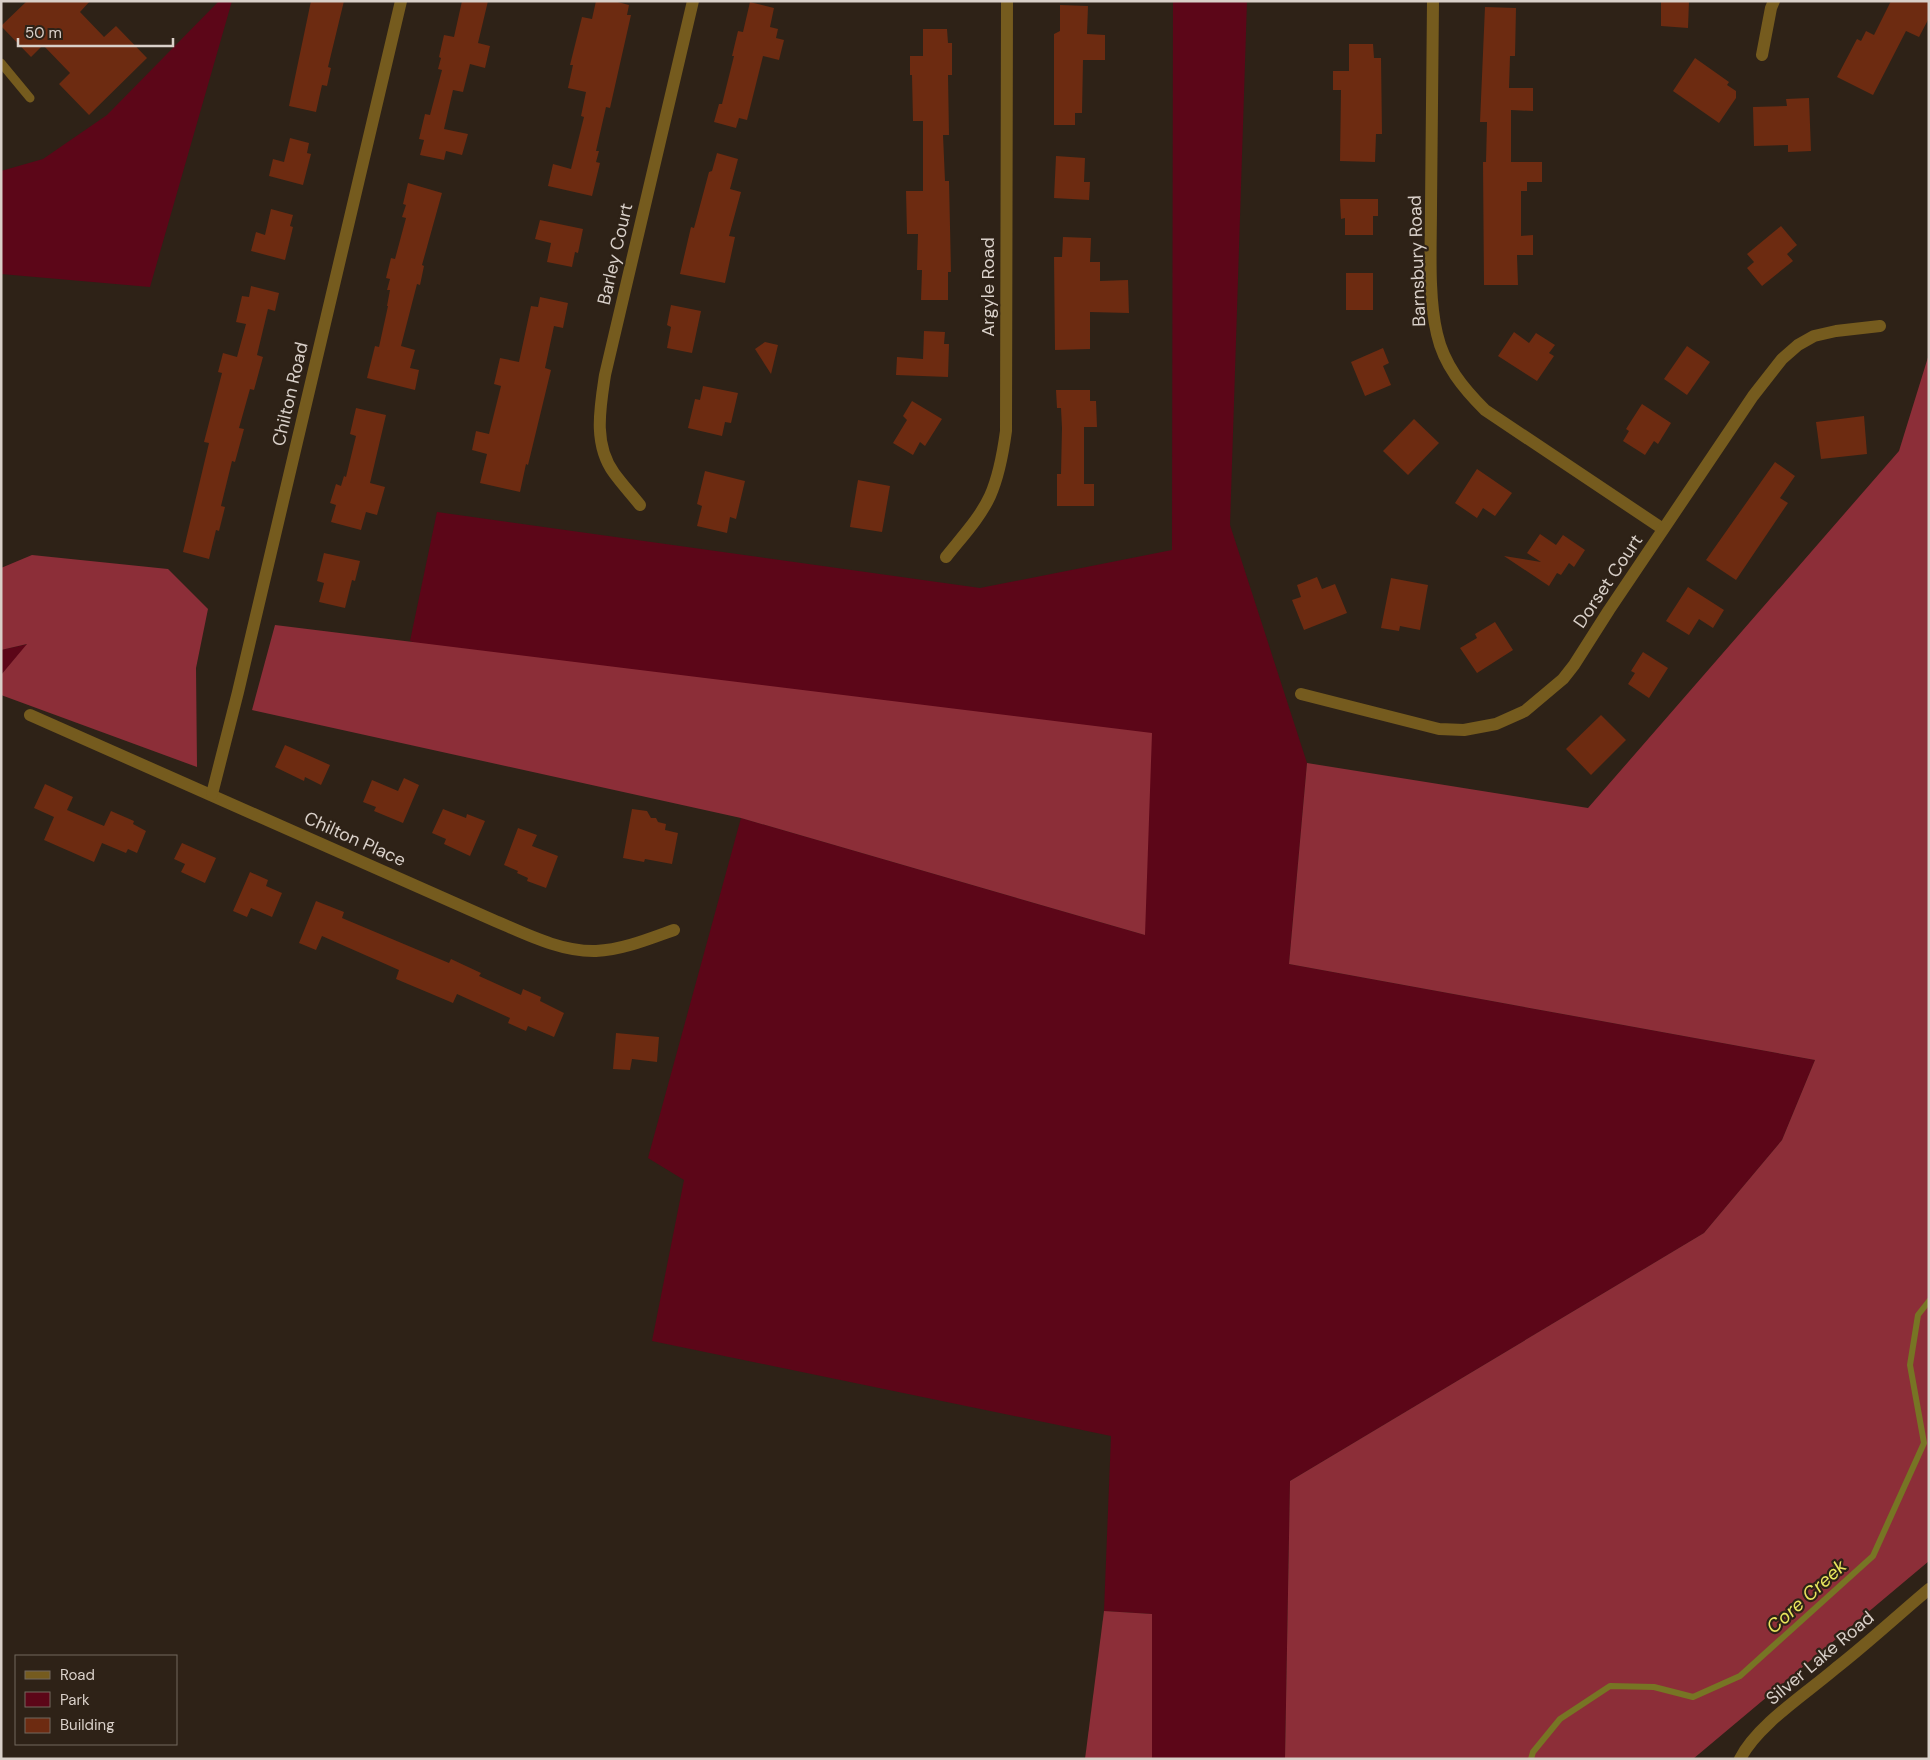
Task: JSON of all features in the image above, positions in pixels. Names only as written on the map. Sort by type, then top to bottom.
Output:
[{"type":"street","name":"Chilton Road","points":[[212,794],[238,692],[401,1]]},
{"type":"street","name":"Barley Court","points":[[640,505],[613,472],[604,454],[600,434],[600,412],[605,375],[693,1]]},
{"type":"street","name":"Argyle Road","points":[[946,556],[968,530],[990,496],[1000,466],[1006,431],[1007,1]]},
{"type":"street","name":"Barnsbury Road","points":[[1432,1],[1431,258],[1433,308],[1437,335],[1450,368],[1467,392],[1485,410],[1663,529]]},
{"type":"street","points":[[1762,55],[1774,1]]},
{"type":"street","name":"Dorset Court","points":[[1301,694],[1439,729],[1464,730],[1496,724],[1525,711],[1563,679],[1753,396],[1782,359],[1798,345],[1814,336],[1836,331],[1880,326]]},
{"type":"street","name":"Chilton Place","points":[[30,715],[212,794],[492,920],[549,942],[582,950],[596,951],[624,947],[674,930]]},
{"type":"street","name":"Silver Lake Road","points":[[1740,1759],[1745,1748],[1754,1737],[1775,1718],[1929,1589]]},
{"type":"lane","points":[[1,63],[30,98]]},
{"type":"green space","points":[[219,1],[232,1],[150,287],[1,274],[1,171],[43,159],[107,115]]},
{"type":"green space","points":[[1173,1],[1247,1],[1230,525],[1307,763],[1289,964],[1815,1060],[1782,1140],[1704,1233],[1290,1481],[1285,1759],[1152,1759],[1152,1614],[1104,1611],[1111,1436],[652,1341],[684,1180],[648,1158],[741,818],[1145,935],[410,641],[437,512],[980,588],[1172,550]]},
{"type":"green space","points":[[28,644],[1,675],[1,650]]},
{"type":"shaded area","points":[[1929,354],[1929,1561],[1693,1759],[1285,1759],[1290,1481],[1704,1233],[1782,1140],[1815,1060],[1289,964],[1307,763],[1588,808],[1899,451]]},
{"type":"shaded area","points":[[32,555],[168,569],[208,609],[196,668],[197,767],[1,695],[1,675],[27,644],[1,650],[1,568]]},
{"type":"shaded area","points":[[275,625],[1152,733],[1145,935],[741,818],[252,710]]},
{"type":"shaded area","points":[[1104,1611],[1152,1614],[1152,1759],[1085,1759]]},
{"type":"building","points":[[27,1],[90,1],[80,12],[104,37],[116,26],[147,58],[89,115],[59,84],[70,73],[43,45],[31,57],[1,26]]},
{"type":"building","points":[[311,1],[344,1],[328,67],[331,68],[327,86],[322,85],[316,112],[289,106]]},
{"type":"building","points":[[462,1],[488,1],[478,43],[490,46],[485,68],[470,64],[463,92],[453,90],[444,129],[468,134],[462,155],[446,151],[444,160],[420,155],[424,140],[419,139],[425,114],[430,115],[442,70],[438,69],[444,35],[454,37]]},
{"type":"building","points":[[596,1],[614,1],[629,5],[627,15],[631,15],[610,108],[606,107],[596,151],[599,151],[596,162],[600,163],[592,196],[548,186],[553,164],[571,169],[584,117],[581,116],[586,92],[568,88],[573,65],[570,65],[582,17],[592,19]]},
{"type":"building","points":[[1661,1],[1689,1],[1688,28],[1661,26]]},
{"type":"building","points":[[1891,1],[1929,1],[1929,18],[1919,37],[1906,31],[1873,95],[1837,77],[1857,39],[1861,41],[1866,31],[1874,35]]},
{"type":"building","points":[[750,2],[774,8],[770,27],[778,29],[776,38],[784,40],[779,60],[763,56],[747,120],[739,118],[736,128],[714,122],[719,104],[722,104],[738,31],[743,32]]},
{"type":"building","points":[[1060,5],[1088,6],[1087,34],[1105,35],[1105,60],[1083,60],[1082,113],[1075,113],[1075,125],[1054,125],[1054,34],[1060,31]]},
{"type":"building","points":[[1485,7],[1516,8],[1515,56],[1510,56],[1509,88],[1533,88],[1533,111],[1511,110],[1511,162],[1542,162],[1542,182],[1527,182],[1527,191],[1521,191],[1521,236],[1533,235],[1533,255],[1517,255],[1518,285],[1484,285],[1483,162],[1486,162],[1487,122],[1480,122]]},
{"type":"building","points":[[923,29],[947,29],[948,43],[952,43],[952,75],[948,75],[949,135],[943,135],[945,181],[949,181],[951,272],[948,272],[948,300],[921,300],[922,270],[917,270],[918,234],[907,234],[906,191],[923,191],[923,121],[913,121],[910,56],[923,56]]},
{"type":"building","points":[[1349,44],[1373,44],[1374,58],[1381,58],[1382,134],[1376,134],[1375,162],[1340,161],[1341,90],[1333,90],[1333,71],[1349,71]]},
{"type":"building","points":[[1695,58],[1729,82],[1727,85],[1736,91],[1736,98],[1719,123],[1673,91]]},
{"type":"building","points":[[1809,98],[1811,151],[1788,152],[1788,145],[1754,146],[1753,107],[1787,106],[1786,99]]},
{"type":"building","points":[[290,138],[309,143],[307,153],[311,154],[303,185],[269,176],[273,159],[284,162]]},
{"type":"building","points":[[717,153],[738,159],[730,189],[741,192],[729,236],[735,237],[725,283],[680,274],[691,227],[694,228],[709,172],[712,171]]},
{"type":"building","points":[[1056,156],[1085,158],[1084,182],[1090,182],[1089,200],[1054,198]]},
{"type":"building","points":[[408,183],[442,193],[422,265],[424,266],[420,285],[417,284],[401,346],[415,350],[410,368],[419,370],[415,390],[367,378],[375,346],[379,347],[388,306],[390,290],[387,290],[390,279],[386,278],[391,258],[395,259],[406,218],[402,217],[406,205],[403,204]]},
{"type":"building","points":[[1340,199],[1378,199],[1378,216],[1373,216],[1373,235],[1345,235],[1345,218],[1341,219]]},
{"type":"building","points":[[271,209],[293,215],[290,226],[293,227],[285,260],[251,251],[256,232],[265,235]]},
{"type":"building","points":[[540,220],[583,229],[578,253],[575,252],[572,267],[547,262],[551,243],[535,239]]},
{"type":"building","points":[[1781,226],[1797,245],[1787,254],[1793,261],[1762,286],[1747,268],[1754,262],[1747,254]]},
{"type":"building","points":[[1063,237],[1091,238],[1090,262],[1100,262],[1100,281],[1128,280],[1129,313],[1090,312],[1090,349],[1055,350],[1054,257],[1062,257]]},
{"type":"building","points":[[1346,273],[1373,273],[1373,310],[1346,310]]},
{"type":"building","points":[[251,286],[279,293],[275,311],[268,309],[257,355],[263,357],[254,390],[250,389],[239,428],[244,429],[235,462],[232,461],[221,506],[225,507],[219,531],[216,530],[209,559],[183,552],[209,443],[204,442],[222,373],[218,372],[223,353],[237,357],[246,324],[236,322],[242,296],[249,297]]},
{"type":"building","points":[[540,297],[568,303],[563,328],[554,326],[545,368],[551,370],[520,492],[480,483],[487,454],[472,450],[476,431],[489,434],[501,386],[494,384],[500,358],[519,362],[531,306],[538,307]]},
{"type":"building","points":[[671,305],[701,311],[692,353],[667,348],[671,327],[667,325]]},
{"type":"building","points":[[924,331],[945,332],[944,344],[949,344],[948,377],[896,375],[897,357],[923,359]]},
{"type":"building","points":[[1514,332],[1529,343],[1536,333],[1555,345],[1549,353],[1554,356],[1537,381],[1498,356]]},
{"type":"building","points":[[765,342],[778,345],[771,374],[755,349]]},
{"type":"building","points":[[1687,346],[1710,362],[1687,395],[1664,379]]},
{"type":"building","points":[[1383,348],[1389,363],[1383,366],[1391,385],[1365,396],[1351,362]]},
{"type":"building","points":[[703,386],[738,393],[731,423],[725,422],[722,436],[688,428],[695,399],[700,400]]},
{"type":"building","points":[[1056,390],[1090,390],[1090,401],[1096,401],[1097,427],[1084,427],[1084,484],[1094,484],[1094,506],[1057,506],[1057,474],[1061,474],[1062,428],[1061,408],[1057,408]]},
{"type":"building","points":[[912,401],[942,419],[925,446],[920,442],[913,455],[893,443],[907,420],[903,416]]},
{"type":"building","points":[[1642,404],[1671,423],[1658,444],[1654,441],[1645,455],[1623,441],[1629,431],[1626,429]]},
{"type":"building","points":[[356,408],[386,415],[370,483],[385,487],[377,515],[366,512],[361,530],[331,522],[336,505],[330,503],[336,484],[341,486],[344,476],[346,477],[356,436],[350,434]]},
{"type":"building","points":[[1864,416],[1867,454],[1821,459],[1816,422]]},
{"type":"building","points":[[1414,419],[1439,443],[1408,475],[1383,451]]},
{"type":"building","points":[[1775,462],[1795,476],[1780,498],[1788,503],[1736,580],[1706,560]]},
{"type":"building","points":[[1477,469],[1512,493],[1495,516],[1483,508],[1477,518],[1455,503]]},
{"type":"building","points":[[705,471],[745,481],[736,519],[730,517],[727,533],[697,526],[702,506],[697,504]]},
{"type":"building","points":[[858,480],[890,486],[882,532],[850,527]]},
{"type":"building","points":[[1540,534],[1556,545],[1563,535],[1585,550],[1574,567],[1569,563],[1561,575],[1557,573],[1549,586],[1504,556],[1541,562],[1527,553]]},
{"type":"building","points":[[324,553],[360,561],[355,581],[352,580],[345,608],[319,602],[324,583],[317,581]]},
{"type":"building","points":[[1317,577],[1322,589],[1335,584],[1347,613],[1304,630],[1292,600],[1301,597],[1297,585]]},
{"type":"building","points":[[1391,578],[1428,585],[1420,630],[1400,626],[1399,631],[1381,628]]},
{"type":"building","points":[[1688,587],[1724,610],[1713,628],[1699,619],[1689,635],[1666,621]]},
{"type":"building","points":[[1495,622],[1513,650],[1477,673],[1460,648],[1477,638],[1475,634]]},
{"type":"building","points":[[1643,652],[1668,668],[1649,698],[1628,684],[1635,673],[1631,671]]},
{"type":"building","points":[[1601,715],[1626,740],[1591,775],[1566,749]]},
{"type":"building","points":[[285,745],[330,765],[321,785],[305,777],[304,781],[275,767]]},
{"type":"building","points":[[404,778],[419,785],[403,823],[374,811],[376,807],[363,802],[372,780],[398,791]]},
{"type":"building","points":[[45,784],[73,797],[67,810],[104,826],[111,811],[134,821],[133,824],[146,831],[137,853],[128,849],[126,853],[102,843],[94,862],[44,840],[54,817],[34,808]]},
{"type":"building","points":[[443,809],[466,818],[467,814],[485,821],[470,856],[444,844],[446,839],[432,833]]},
{"type":"building","points":[[632,809],[647,811],[651,818],[656,818],[658,822],[666,824],[665,830],[678,833],[672,864],[645,859],[644,862],[623,858]]},
{"type":"building","points":[[518,828],[537,835],[532,846],[558,856],[546,888],[527,881],[528,878],[517,873],[518,871],[504,865]]},
{"type":"building","points":[[182,843],[216,858],[205,883],[181,872],[185,864],[174,859]]},
{"type":"building","points":[[250,872],[268,880],[266,886],[282,893],[272,917],[251,908],[247,917],[233,911]]},
{"type":"building","points":[[316,901],[344,912],[342,918],[449,963],[451,959],[481,973],[479,976],[521,995],[523,989],[541,997],[540,1001],[564,1013],[554,1037],[528,1026],[526,1031],[508,1023],[510,1018],[457,994],[453,1003],[396,979],[399,970],[322,936],[316,950],[299,943]]},
{"type":"building","points":[[616,1033],[659,1037],[657,1062],[632,1059],[630,1070],[613,1069]]},
{"type":"waterway","name":"Core Creek","points":[[1531,1759],[1533,1752],[1560,1719],[1610,1686],[1654,1687],[1693,1697],[1740,1676],[1873,1556],[1924,1443],[1910,1365],[1918,1315],[1929,1301]]}]
